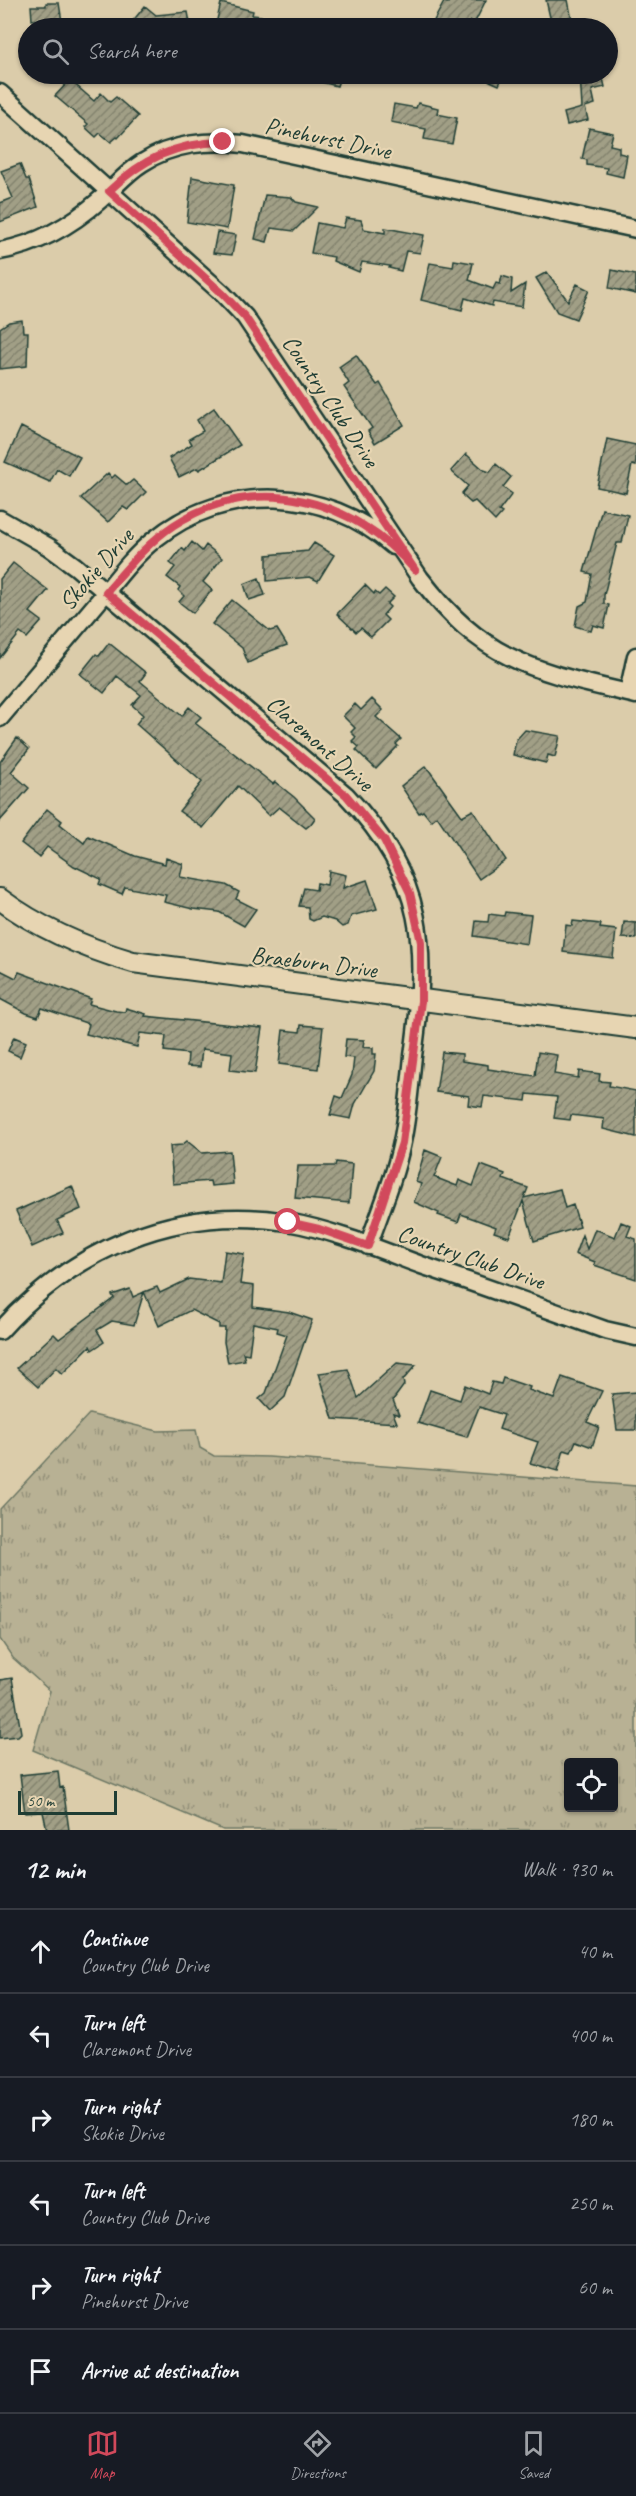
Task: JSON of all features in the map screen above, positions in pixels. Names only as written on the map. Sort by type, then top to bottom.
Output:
[{"type":"street","name":"Country Club Drive","points":[[0,93],[223,294],[245,317],[415,570],[453,617],[499,652],[549,674],[632,694]]},
{"type":"street","name":"Pinehurst Drive","points":[[0,251],[37,241],[62,228],[109,191],[126,174],[161,153],[201,142],[223,142],[636,230]]},
{"type":"street","name":"Skokie Drive","points":[[0,718],[138,555],[175,524],[197,513],[245,499],[296,499],[341,512],[382,536],[415,570]]},
{"type":"street","name":"Claremont Drive","points":[[0,519],[49,547],[106,592],[346,795],[367,816],[398,866],[410,893],[421,942],[421,1001],[402,1143],[368,1246]]},
{"type":"street","points":[[632,694],[636,656]]},
{"type":"street","name":"Braeburn Drive","points":[[0,899],[45,928],[73,942],[133,962],[636,1028]]},
{"type":"street","name":"Country Club Drive","points":[[0,1331],[36,1295],[69,1269],[111,1246],[161,1228],[192,1221],[256,1219],[319,1229],[605,1330],[636,1337]]},
{"type":"green space","points":[[89,1414],[158,1431],[196,1430],[200,1448],[214,1456],[269,1457],[636,1486],[636,1830],[223,1830],[33,1750],[50,1691],[13,1658],[0,1639],[0,1509]]},
{"type":"building","points":[[450,0],[486,0],[477,18],[435,18],[444,2],[448,3]]},
{"type":"building","points":[[546,0],[568,0],[572,18],[550,18]]},
{"type":"building","points":[[46,3],[59,3],[61,18],[32,18],[31,6],[46,6]]},
{"type":"building","points":[[221,3],[253,11],[252,15],[261,16],[260,18],[217,18]]},
{"type":"building","points":[[145,6],[156,15],[188,12],[189,18],[135,18]]},
{"type":"building","points":[[66,84],[75,84],[94,101],[101,93],[110,102],[116,97],[138,116],[118,138],[111,142],[100,133],[96,137],[85,127],[88,124],[55,96]]},
{"type":"building","points":[[581,84],[604,84],[605,87],[592,90],[595,104],[585,107],[588,120],[567,125],[564,113],[582,108]]},
{"type":"building","points":[[418,103],[438,108],[437,114],[457,118],[452,144],[424,139],[426,129],[391,122],[394,104],[416,108]]},
{"type":"building","points":[[589,128],[613,133],[610,145],[619,147],[619,153],[627,155],[623,177],[606,173],[607,168],[587,165],[587,160],[582,159]]},
{"type":"building","points":[[20,164],[26,179],[29,179],[38,207],[0,222],[0,203],[13,198],[1,171]]},
{"type":"building","points":[[192,177],[234,185],[227,229],[187,222]]},
{"type":"building","points":[[265,195],[291,197],[296,202],[318,207],[294,231],[271,228],[267,242],[255,239]]},
{"type":"building","points":[[346,218],[361,220],[364,229],[385,233],[385,228],[424,235],[420,253],[406,251],[401,271],[389,268],[390,266],[362,262],[359,272],[333,261],[334,257],[311,253],[317,223],[343,228]]},
{"type":"building","points":[[217,232],[236,235],[232,255],[213,253]]},
{"type":"building","points":[[454,260],[473,263],[469,280],[493,289],[496,283],[500,284],[502,276],[512,279],[511,293],[525,284],[522,307],[493,302],[492,306],[465,298],[462,310],[421,300],[430,263],[453,267]]},
{"type":"building","points":[[612,270],[636,275],[636,294],[609,288]]},
{"type":"building","points":[[547,272],[568,301],[577,284],[589,290],[576,319],[557,312],[536,278]]},
{"type":"building","points":[[22,320],[23,332],[28,332],[27,366],[0,369],[0,328],[9,322]]},
{"type":"building","points":[[356,355],[377,385],[380,383],[404,425],[375,443],[368,431],[372,428],[344,387],[349,383],[339,367]]},
{"type":"building","points":[[214,408],[240,445],[199,470],[197,468],[179,477],[169,458],[192,444],[189,439],[203,431],[197,420]]},
{"type":"building","points":[[21,427],[80,457],[69,476],[57,469],[50,482],[5,462]]},
{"type":"building","points":[[607,439],[636,445],[636,466],[632,465],[626,493],[597,487]]},
{"type":"building","points":[[466,454],[484,470],[490,472],[496,464],[511,477],[503,487],[512,494],[499,511],[502,513],[495,521],[475,501],[471,503],[463,496],[462,493],[468,486],[451,471]]},
{"type":"building","points":[[108,473],[112,478],[115,475],[127,485],[133,480],[146,492],[128,510],[123,507],[108,522],[81,498]]},
{"type":"building","points":[[602,509],[628,515],[622,543],[617,543],[604,595],[604,604],[609,605],[604,628],[593,625],[591,631],[575,626],[579,606],[587,602],[592,574],[584,572]]},
{"type":"building","points":[[192,542],[202,551],[206,545],[222,558],[203,582],[212,590],[193,613],[179,602],[184,596],[178,590],[180,587],[167,577],[175,567],[170,563],[182,548],[185,551]]},
{"type":"building","points":[[314,543],[334,555],[318,581],[310,577],[267,581],[267,555],[308,551]]},
{"type":"building","points":[[13,563],[48,590],[30,612],[42,621],[27,638],[20,633],[0,658],[0,579]]},
{"type":"building","points":[[259,578],[265,595],[249,600],[244,584]]},
{"type":"building","points":[[365,585],[374,594],[375,592],[379,595],[385,589],[394,597],[387,604],[390,607],[383,615],[388,620],[371,637],[361,628],[356,632],[337,614]]},
{"type":"building","points":[[232,600],[270,631],[277,629],[287,645],[262,654],[263,656],[248,663],[242,648],[212,624]]},
{"type":"building","points":[[109,643],[146,673],[140,681],[182,716],[189,707],[201,717],[195,723],[273,784],[275,782],[294,797],[315,818],[311,824],[306,828],[279,807],[269,816],[238,786],[203,828],[179,811],[202,782],[136,724],[143,715],[132,705],[141,695],[117,676],[104,693],[80,674],[96,654],[99,656]]},
{"type":"building","points":[[372,699],[383,710],[376,717],[401,739],[396,744],[398,746],[376,769],[356,750],[359,747],[352,741],[356,737],[351,732],[355,728],[343,716],[355,704],[361,710]]},
{"type":"building","points":[[525,730],[560,736],[555,757],[548,755],[546,763],[513,755],[516,740]]},
{"type":"building","points":[[17,738],[29,749],[11,772],[29,788],[0,821],[0,762]]},
{"type":"building","points":[[426,766],[462,816],[473,810],[506,860],[479,879],[437,816],[431,821],[423,811],[419,813],[401,786]]},
{"type":"building","points":[[47,809],[62,821],[60,824],[84,843],[88,836],[135,856],[165,864],[166,858],[183,864],[180,877],[226,885],[239,892],[236,899],[256,909],[244,926],[219,912],[164,902],[166,895],[125,887],[122,894],[99,884],[101,879],[74,866],[47,847],[39,857],[21,843]]},
{"type":"building","points":[[329,871],[346,875],[343,888],[367,880],[377,909],[351,916],[348,925],[342,927],[335,921],[322,917],[313,921],[309,919],[308,907],[299,906],[304,888],[316,890],[317,883],[327,885]]},
{"type":"building","points":[[505,912],[531,915],[527,944],[474,936],[476,921],[488,922],[489,914],[504,916]]},
{"type":"building","points":[[573,921],[601,924],[600,928],[616,930],[613,958],[563,952],[566,925],[572,926]]},
{"type":"building","points":[[624,922],[636,923],[636,939],[622,938]]},
{"type":"building","points":[[0,970],[16,978],[19,972],[91,999],[89,1004],[116,1011],[125,1012],[126,1008],[146,1014],[145,1016],[262,1028],[255,1073],[230,1070],[232,1053],[202,1049],[200,1067],[187,1066],[188,1054],[164,1051],[166,1036],[140,1033],[137,1047],[86,1034],[89,1024],[42,1008],[38,1017],[26,1013],[0,999]]},
{"type":"building","points":[[301,1025],[323,1027],[318,1069],[279,1064],[283,1030],[300,1032]]},
{"type":"building","points":[[14,1037],[26,1042],[20,1057],[8,1051]]},
{"type":"building","points":[[346,1039],[364,1040],[363,1047],[373,1048],[373,1054],[376,1054],[374,1071],[355,1104],[351,1119],[330,1115],[336,1096],[342,1098],[352,1075],[354,1058],[344,1057]]},
{"type":"building","points":[[442,1052],[462,1054],[462,1061],[488,1065],[488,1069],[535,1076],[538,1052],[557,1055],[554,1074],[578,1078],[579,1071],[600,1074],[599,1081],[610,1082],[609,1086],[636,1091],[636,1137],[603,1129],[604,1119],[571,1115],[570,1120],[554,1118],[557,1097],[527,1094],[526,1101],[484,1096],[482,1107],[468,1105],[469,1096],[436,1092]]},
{"type":"building","points":[[187,1141],[202,1153],[230,1151],[233,1184],[211,1186],[210,1181],[173,1184],[170,1146],[182,1145]]},
{"type":"building","points":[[425,1150],[442,1157],[434,1177],[457,1186],[459,1180],[473,1186],[481,1165],[505,1174],[503,1179],[528,1188],[524,1198],[560,1189],[565,1208],[573,1205],[580,1227],[534,1241],[523,1201],[509,1237],[494,1232],[496,1227],[461,1214],[458,1222],[438,1215],[439,1213],[414,1202],[421,1184],[416,1182]]},
{"type":"building","points":[[336,1162],[352,1164],[349,1203],[295,1198],[298,1166],[335,1166]]},
{"type":"building","points":[[72,1186],[81,1209],[57,1220],[63,1233],[32,1247],[16,1211]]},
{"type":"building","points":[[621,1222],[631,1226],[627,1236],[636,1239],[636,1279],[594,1265],[595,1262],[575,1254],[582,1235],[587,1249],[595,1229],[615,1237]]},
{"type":"building","points":[[225,1251],[244,1254],[240,1284],[254,1286],[253,1307],[289,1312],[312,1320],[285,1397],[270,1411],[259,1399],[266,1393],[287,1335],[277,1332],[278,1328],[253,1323],[249,1354],[243,1353],[245,1360],[228,1363],[224,1342],[225,1328],[219,1328],[219,1324],[191,1310],[159,1326],[144,1292],[157,1287],[160,1293],[189,1279],[221,1283]]},
{"type":"building","points":[[130,1289],[133,1297],[144,1292],[134,1325],[112,1321],[97,1330],[104,1342],[92,1350],[90,1346],[62,1374],[56,1368],[38,1387],[17,1368],[54,1334],[59,1339],[114,1298],[112,1295]]},
{"type":"building","points":[[397,1363],[416,1365],[403,1380],[404,1385],[393,1400],[399,1415],[393,1413],[397,1423],[333,1419],[319,1373],[348,1369],[358,1398]]},
{"type":"building","points":[[562,1377],[602,1391],[587,1422],[599,1427],[592,1447],[576,1441],[571,1452],[564,1450],[558,1471],[530,1463],[538,1442],[499,1429],[504,1415],[479,1407],[467,1437],[418,1423],[430,1390],[460,1400],[465,1385],[488,1394],[492,1382],[501,1384],[503,1378],[530,1387],[529,1390],[554,1399]]},
{"type":"building","points":[[636,1392],[636,1430],[617,1430],[612,1394]]},
{"type":"building","points":[[12,1678],[21,1733],[18,1736],[0,1738],[0,1680]]},
{"type":"building","points":[[58,1771],[60,1788],[63,1787],[69,1830],[47,1830],[43,1812],[25,1813],[20,1775]]},
{"type":"route","points":[[223,142],[201,142],[161,153],[126,174],[109,191],[223,294],[245,317],[415,570],[398,550],[361,522],[320,504],[270,497],[221,504],[175,524],[154,539],[106,592],[346,795],[367,816],[384,840],[410,893],[421,942],[423,971],[421,1001],[402,1143],[368,1246],[319,1229],[288,1222]]}]
